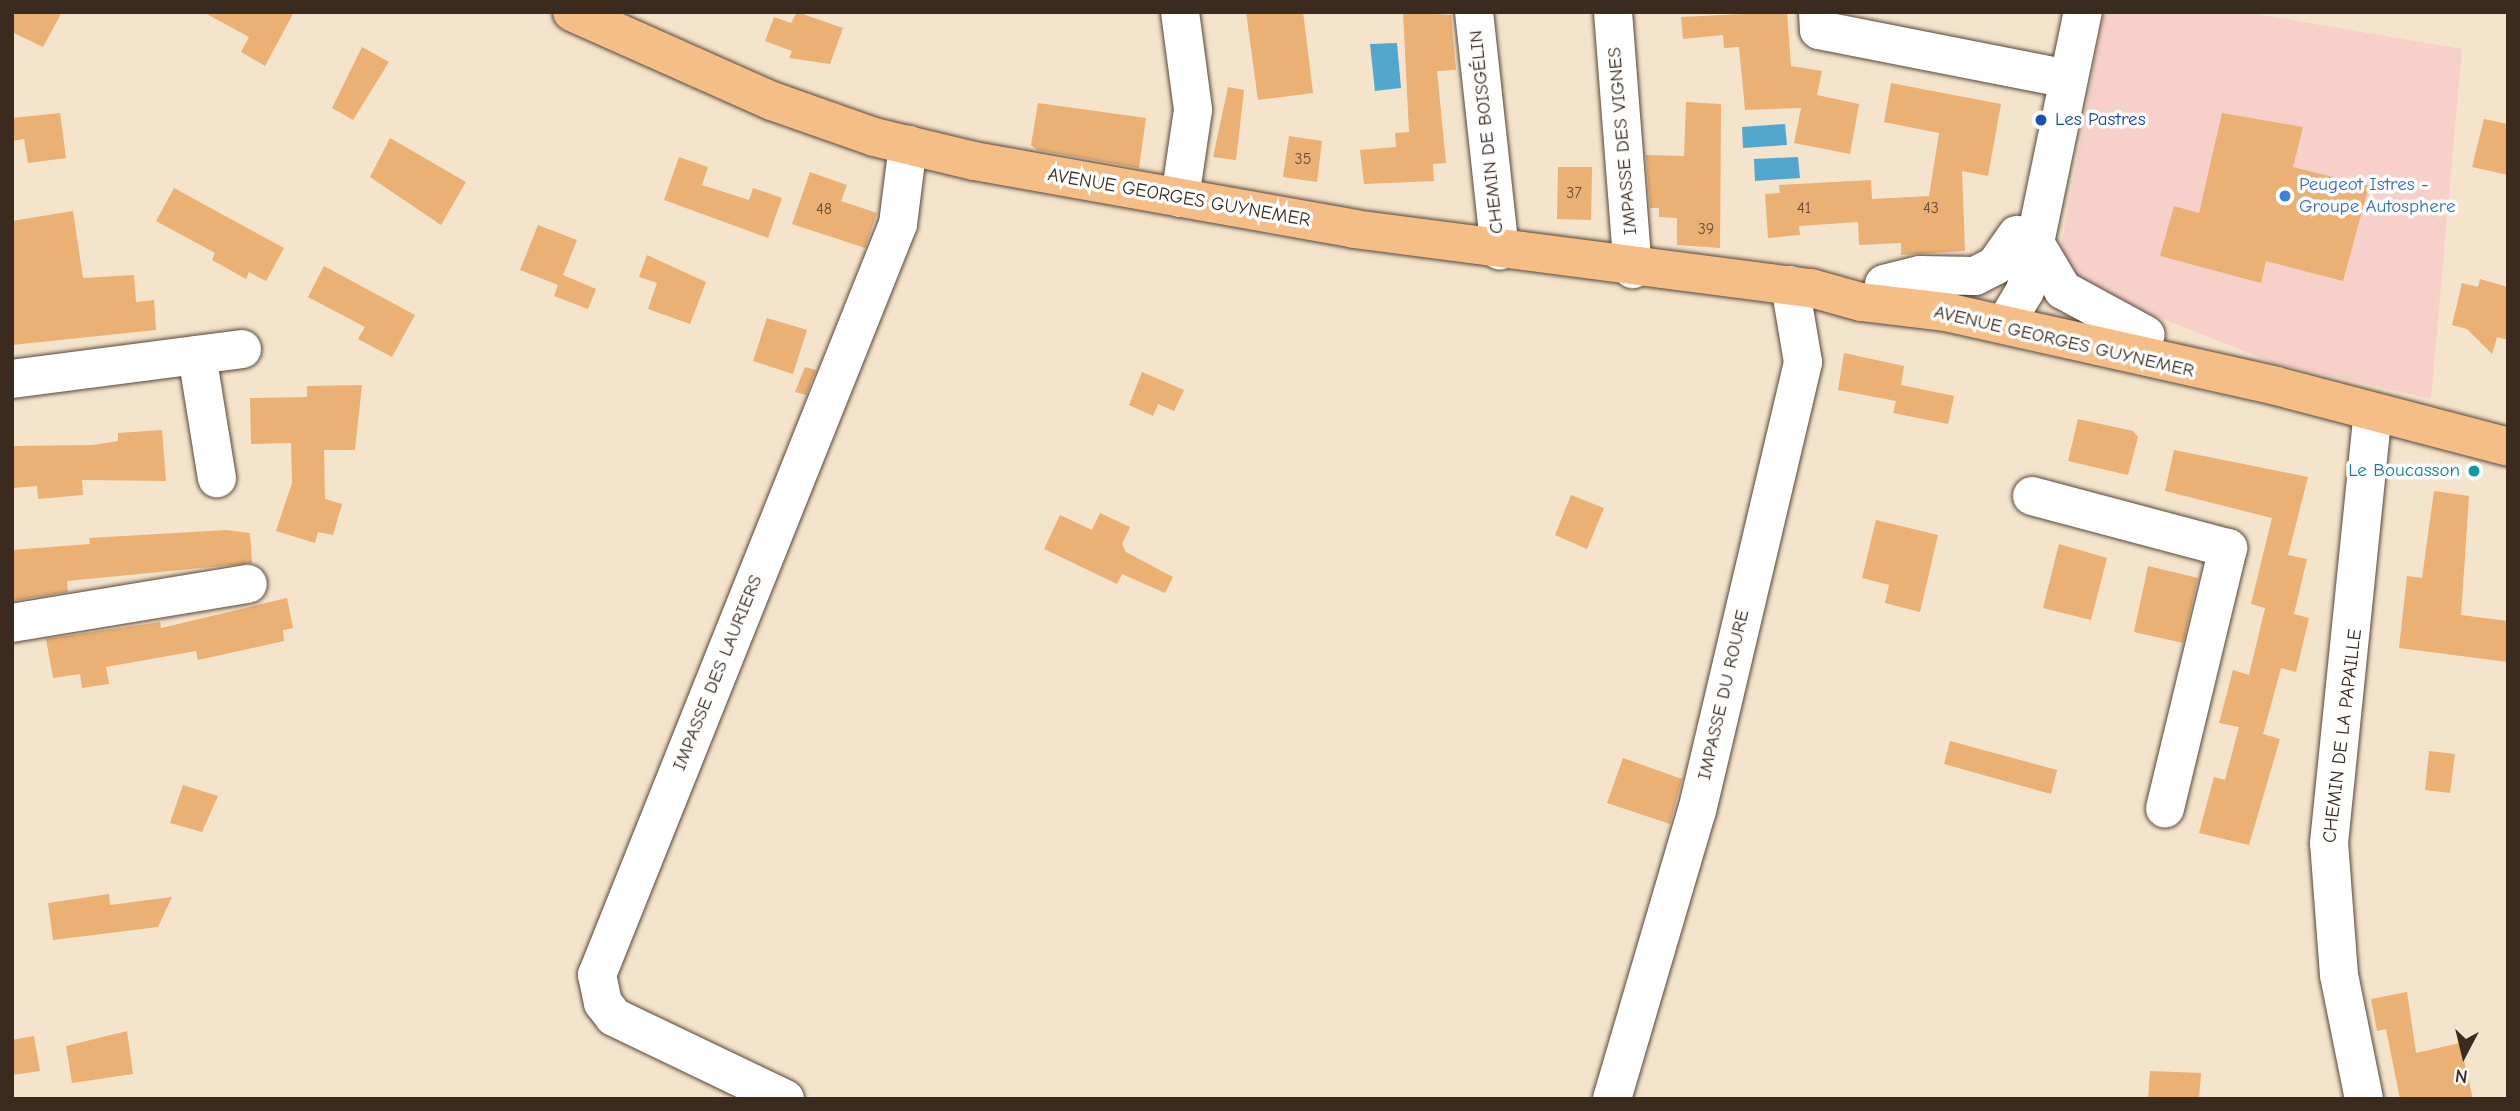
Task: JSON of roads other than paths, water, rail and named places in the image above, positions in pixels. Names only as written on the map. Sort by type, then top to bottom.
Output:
[{"type":"main road","name":"AVENUE GEORGES GUYNEMER","points":[[572,12],[772,101],[908,145],[1180,198],[1500,251],[1633,269],[1880,294],[1946,312],[2146,347],[2373,413],[2508,447]]},
{"type":"street","points":[[1180,12],[1193,110],[1180,198]]},
{"type":"street","name":"CHEMIN DE BOISGÉLIN","points":[[1474,12],[1500,251]]},
{"type":"street","name":"IMPASSE DES VIGNES","points":[[1613,12],[1633,269]]},
{"type":"street","points":[[1818,12],[1819,30],[2049,75]]},
{"type":"street","points":[[1880,294],[1920,275],[1975,276],[1995,266],[2026,239],[2059,12]]},
{"type":"street","points":[[2013,305],[2026,239],[2083,12]]},
{"type":"street","name":"IMPASSE DES LAURIERS","points":[[785,1099],[614,1017],[603,1003],[597,975],[898,224],[908,145]]},
{"type":"street","points":[[2026,239],[2063,290],[2146,347]]},
{"type":"street","name":"IMPASSE DU ROURE","points":[[1612,1099],[1690,836],[1803,362],[1800,287]]},
{"type":"street","points":[[1880,294],[2013,305],[2146,347]]},
{"type":"street","points":[[12,379],[242,349]]},
{"type":"street","points":[[197,355],[217,478]]},
{"type":"street","name":"CHEMIN DE LA PAPAILLE","points":[[2364,1099],[2339,975],[2329,843],[2373,413]]},
{"type":"street","points":[[2032,496],[2228,548],[2165,809]]},
{"type":"street","points":[[12,624],[248,584]]},
{"type":"water","points":[[1397,43],[1401,88],[1375,91],[1370,44]]},
{"type":"water","points":[[1785,124],[1787,145],[1743,148],[1742,127]]},
{"type":"water","points":[[1798,157],[1800,178],[1755,181],[1754,159]]},
{"type":"place","name":"Les Pastres","points":[[2041,120]]},
{"type":"place","name":"Peugeot Istres - Groupe Autosphere","points":[[2285,196]]},
{"type":"place","name":"Le Boucasson","points":[[2474,471]]}]
